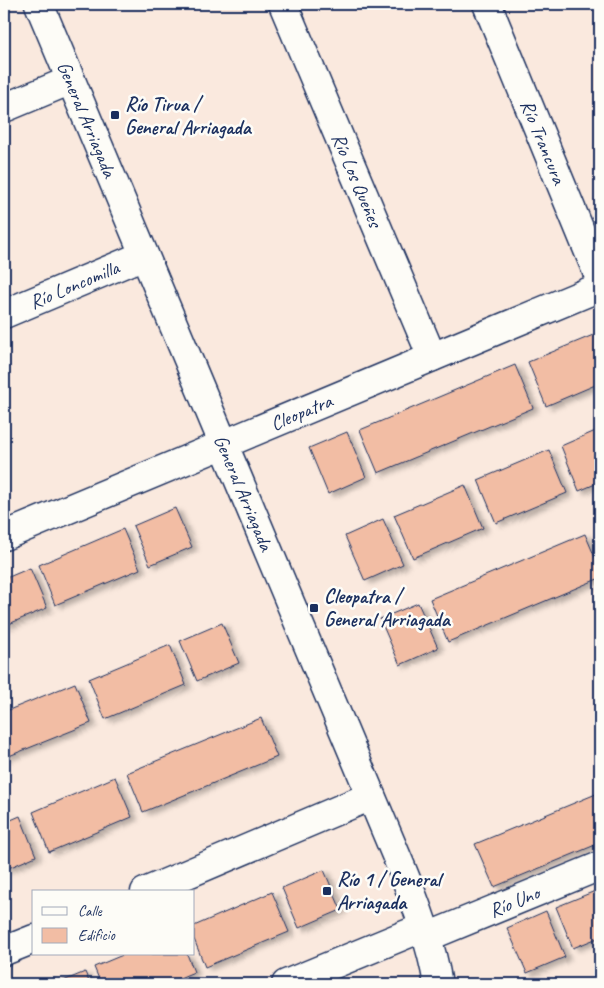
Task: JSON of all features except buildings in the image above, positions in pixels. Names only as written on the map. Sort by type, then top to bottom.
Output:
[{"type":"street","name":"General Arriagada","points":[[39,4],[371,796],[426,932],[438,984]]},
{"type":"street","name":"Río Los Queñes","points":[[283,4],[432,357]]},
{"type":"street","name":"Río Trancura","points":[[487,4],[600,279]]},
{"type":"street","points":[[4,108],[71,80]]},
{"type":"street","name":"Río Loncomilla","points":[[4,314],[144,255]]},
{"type":"street","name":"Cleopatra","points":[[4,536],[600,288]]},
{"type":"street","points":[[150,890],[371,796]]},
{"type":"street","name":"Río Uno","points":[[286,984],[600,866]]},
{"type":"street","points":[[4,951],[32,940]]},
{"type":"place","name":"Río Tirua / General Arriagada","points":[[115,115]]},
{"type":"place","name":"Cleopatra / General Arriagada","points":[[314,608]]},
{"type":"place","name":"Río 1 / General Arriagada","points":[[327,891]]}]
